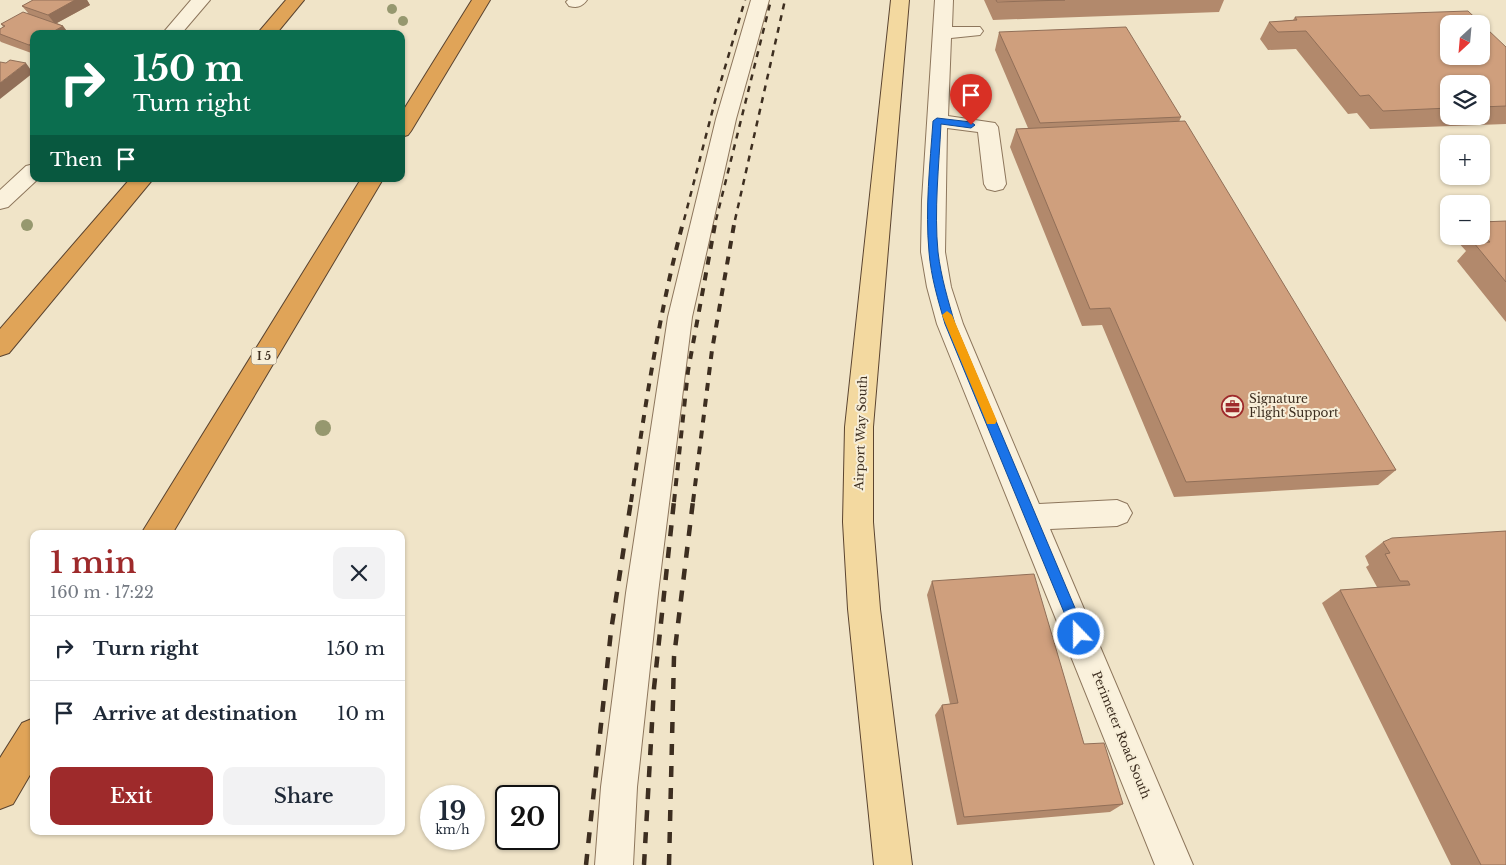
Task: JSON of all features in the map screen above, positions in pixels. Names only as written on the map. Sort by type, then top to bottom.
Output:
[{"type":"highway","points":[[269,30],[295,0]]},
{"type":"highway","points":[[405,124],[481,0]]},
{"type":"highway","points":[[0,346],[139,182]]},
{"type":"highway","name":"I 5","points":[[158,530],[370,182]]},
{"type":"highway","points":[[0,791],[30,742]]},
{"type":"main road","name":"Airport Way South","points":[[893,865],[864,609],[858,522],[859,428],[900,0]]},
{"type":"street","points":[[175,30],[201,0]]},
{"type":"street","points":[[614,865],[621,768],[680,317],[726,119],[760,0]]},
{"type":"street","name":"Perimeter Road South","points":[[944,0],[932,200],[933,252],[940,287],[950,324],[1174,865]]},
{"type":"street","points":[[942,33],[974,32]]},
{"type":"street","points":[[937,121],[988,127],[995,184]]},
{"type":"street","points":[[0,202],[30,176]]},
{"type":"street","points":[[1031,517],[1117,513]]},
{"type":"building","points":[[33,0],[75,0],[48,15],[22,6]]},
{"type":"building","points":[[996,0],[1065,0],[997,2]]},
{"type":"building","points":[[1468,11],[1472,15],[1440,15],[1440,65],[1490,65],[1490,32],[1506,47],[1506,106],[1490,107],[1490,75],[1440,75],[1440,108],[1383,111],[1369,95],[1360,96],[1306,31],[1278,32],[1269,22],[1297,20],[1295,17]]},
{"type":"building","points":[[23,12],[63,26],[56,30],[30,30],[29,45],[0,34],[0,29],[5,26],[1,24]]},
{"type":"building","points":[[1126,27],[1181,117],[1040,123],[999,32]]},
{"type":"building","points":[[10,60],[26,63],[0,83],[0,62],[6,63]]},
{"type":"building","points":[[1185,121],[1396,470],[1186,482],[1110,308],[1090,309],[1016,129]]},
{"type":"building","points":[[1506,221],[1506,282],[1476,245],[1490,245],[1490,222]]},
{"type":"building","points":[[1506,531],[1506,865],[1481,865],[1340,590],[1410,585],[1408,581],[1400,581],[1385,554],[1390,553],[1383,542],[1392,538]]},
{"type":"building","points":[[1034,574],[1084,744],[1104,743],[1123,804],[964,817],[942,705],[958,703],[932,581]]},
{"type":"railway","points":[[684,220],[715,101],[745,0]]},
{"type":"railway","points":[[716,220],[771,0]]},
{"type":"railway","points":[[735,220],[785,0]]},
{"type":"railway","points":[[631,502],[660,324],[684,219]]},
{"type":"railway","points":[[674,502],[688,371],[716,219]]},
{"type":"railway","points":[[693,502],[712,350],[735,219]]},
{"type":"railway","points":[[586,865],[611,631],[631,501]]},
{"type":"railway","points":[[644,865],[654,688],[674,501]]},
{"type":"railway","points":[[669,865],[674,657],[693,501]]},
{"type":"slow traffic","points":[[947,315],[991,421]]},
{"type":"place","name":"Signature Flight Support","points":[[1233,406]]},
{"type":"route","points":[[971,125],[937,121],[932,200],[933,252],[940,287],[950,324],[1079,634]]}]
